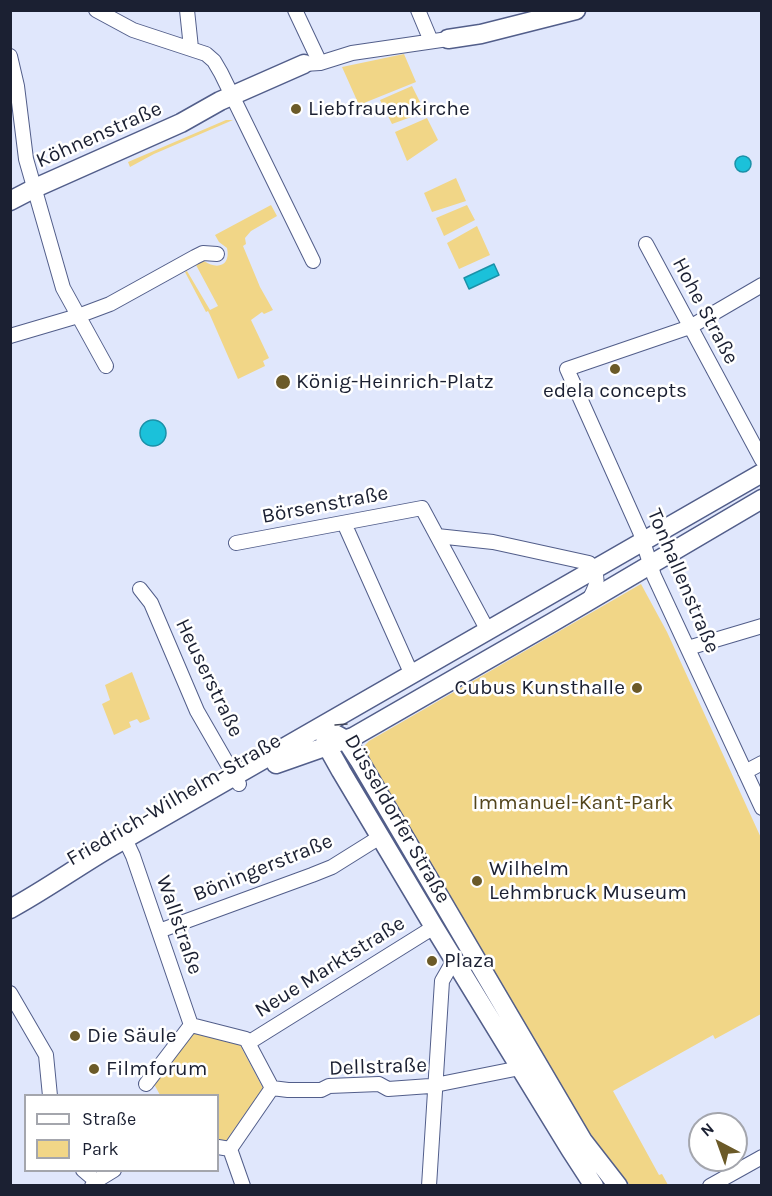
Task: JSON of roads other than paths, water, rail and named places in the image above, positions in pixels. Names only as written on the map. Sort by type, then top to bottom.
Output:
[{"type":"main road","points":[[439,40],[539,10]]},
{"type":"main road","points":[[439,40],[481,34],[576,10]]},
{"type":"main road","name":"Köhnenstraße","points":[[10,201],[310,67]]},
{"type":"main road","name":"Köhnenstraße","points":[[10,192],[35,188]]},
{"type":"main road","name":"Friedrich-Wilhelm-Straße","points":[[10,921],[128,844],[323,726],[762,473]]},
{"type":"main road","name":"Friedrich-Wilhelm-Straße","points":[[237,780],[282,761],[346,740],[417,701],[762,499]]},
{"type":"main road","name":"Düsseldorfer Straße","points":[[323,726],[346,740],[583,1141],[618,1185]]},
{"type":"main road","name":"Düsseldorfer Straße","points":[[323,726],[327,746],[380,837],[594,1185]]},
{"type":"main road","name":"Friedrich-Wilhelm-Straße","points":[[10,909],[42,892],[62,876],[128,844]]},
{"type":"street","points":[[96,10],[133,30],[191,48],[206,54],[214,61],[313,261]]},
{"type":"street","points":[[187,10],[191,48]]},
{"type":"street","points":[[296,10],[310,67],[352,53],[439,40],[418,10]]},
{"type":"street","points":[[10,56],[26,159],[63,288],[106,366]]},
{"type":"street","name":"Hohe Straße","points":[[646,244],[762,460]]},
{"type":"street","points":[[10,336],[110,304],[203,253],[217,254]]},
{"type":"street","points":[[690,327],[762,285]]},
{"type":"street","name":"Tonhallenstraße","points":[[690,327],[567,369],[643,542],[654,576],[762,808]]},
{"type":"street","name":"Börsenstraße","points":[[236,543],[422,508],[437,536]]},
{"type":"street","points":[[344,523],[412,675]]},
{"type":"street","points":[[437,536],[493,542],[589,563],[587,574],[597,577],[597,584],[589,600]]},
{"type":"street","points":[[437,536],[488,631]]},
{"type":"street","name":"Heuserstraße","points":[[140,589],[151,603],[197,711],[237,780]]},
{"type":"street","points":[[546,598],[541,615],[544,619],[553,622]]},
{"type":"street","points":[[688,648],[762,626]]},
{"type":"street","points":[[745,772],[762,763]]},
{"type":"street","name":"Böningerstraße","points":[[159,931],[332,867],[380,837]]},
{"type":"street","name":"Wallstraße","points":[[128,844],[191,1025]]},
{"type":"street","name":"Neue Marktstraße","points":[[247,1041],[434,927]]},
{"type":"street","points":[[429,1185],[442,981],[454,960]]},
{"type":"street","points":[[10,993],[46,1055],[50,1090]]},
{"type":"street","points":[[146,1084],[191,1025],[247,1041],[272,1088],[224,1148],[243,1185]]},
{"type":"street","name":"Dellstraße","points":[[272,1088],[321,1090],[329,1086],[379,1084],[388,1089],[436,1086],[520,1068]]},
{"type":"street","points":[[710,1185],[762,1157]]},
{"type":"street","points":[[94,1183],[111,1172]]},
{"type":"water","points":[[743,156],[749,158],[751,164],[749,170],[743,172],[737,170],[735,164],[737,158]]},
{"type":"water","points":[[494,264],[499,275],[469,289],[464,278]]},
{"type":"water","points":[[153,420],[162,424],[166,433],[162,442],[153,446],[144,442],[140,433],[144,424]]},
{"type":"tram line","points":[[335,725],[347,724]]},
{"type":"place","name":"Liebfrauenkirche","points":[[296,109]]},
{"type":"place","name":"edela concepts","points":[[615,369]]},
{"type":"place","name":"König-Heinrich-Platz","points":[[283,382]]},
{"type":"place","name":"Cubus Kunsthalle","points":[[637,688]]},
{"type":"place","name":"Wilhelm Lehmbruck Museum","points":[[477,881]]},
{"type":"place","name":"Plaza","points":[[432,961]]},
{"type":"place","name":"Die Säule","points":[[75,1036]]},
{"type":"place","name":"Filmforum","points":[[94,1069]]},
{"type":"park label","name":"Immanuel-Kant-Park","points":[[573,803]]}]
